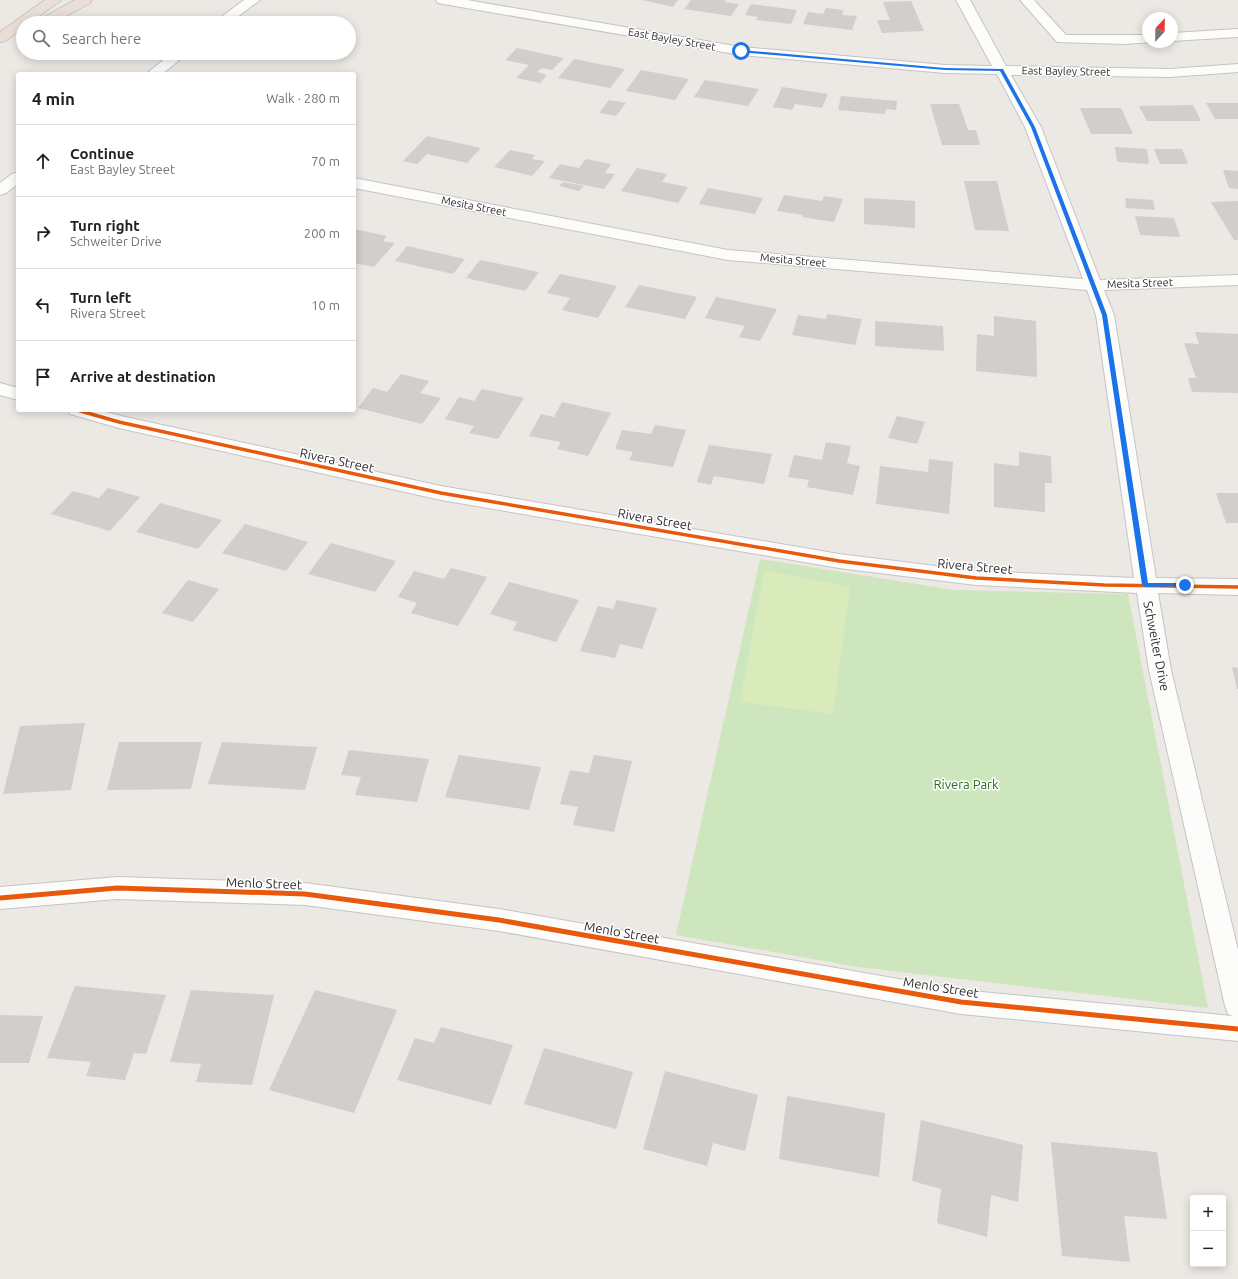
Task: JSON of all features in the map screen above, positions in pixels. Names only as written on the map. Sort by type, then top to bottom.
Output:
[{"type":"highway","points":[[31,16],[54,0]]},
{"type":"highway","points":[[56,16],[85,0]]},
{"type":"highway","points":[[0,38],[16,27]]},
{"type":"highway","points":[[0,49],[16,40]]},
{"type":"street","points":[[230,16],[252,0]]},
{"type":"street","name":"East Bayley Street","points":[[443,0],[741,51],[945,69],[1002,70],[1134,57],[1170,73],[1238,68]]},
{"type":"street","name":"Schweiter Drive","points":[[963,0],[1033,127],[1105,315],[1160,670],[1238,1006]]},
{"type":"street","points":[[1027,0],[1062,39],[1134,57],[1142,47]]},
{"type":"street","points":[[1178,37],[1238,33]]},
{"type":"street","points":[[156,72],[172,60]]},
{"type":"street","points":[[0,190],[16,178]]},
{"type":"street","name":"Mesita Street","points":[[356,183],[728,255],[1093,285],[1238,280]]},
{"type":"street","points":[[0,389],[16,393]]},
{"type":"street","name":"Rivera Street","points":[[84,412],[119,422],[441,493],[839,561],[976,578],[1090,584],[1238,587]]},
{"type":"street","name":"Menlo Street","points":[[0,898],[117,888],[306,894],[499,920],[961,1002],[1238,1029]]},
{"type":"green space","name":"Rivera Park","points":[[760,559],[954,590],[1128,594],[1208,1008],[858,967],[676,935]]},
{"type":"green space","points":[[764,570],[850,587],[833,714],[740,702]]},
{"type":"building","points":[[642,0],[678,0],[673,7]]},
{"type":"building","points":[[691,0],[726,0],[724,2],[739,4],[731,16],[684,9]]},
{"type":"building","points":[[911,1],[924,31],[882,33],[877,20],[890,20],[883,2]]},
{"type":"building","points":[[751,4],[797,10],[791,24],[756,20],[758,17],[745,15]]},
{"type":"building","points":[[826,8],[844,10],[842,15],[857,16],[852,30],[803,24],[808,12],[823,14]]},
{"type":"building","points":[[517,48],[564,58],[552,70],[542,68],[537,72],[547,75],[540,83],[516,78],[529,65],[505,60]]},
{"type":"building","points":[[574,59],[625,69],[610,88],[558,78]]},
{"type":"building","points":[[641,70],[689,79],[675,100],[626,91]]},
{"type":"building","points":[[705,80],[759,89],[748,106],[694,97]]},
{"type":"building","points":[[782,87],[828,94],[822,108],[795,104],[792,110],[773,107]]},
{"type":"building","points":[[841,96],[897,101],[896,110],[886,109],[885,114],[838,110]]},
{"type":"building","points":[[609,100],[626,103],[616,116],[599,113]]},
{"type":"building","points":[[1206,103],[1238,103],[1238,119],[1215,119]]},
{"type":"building","points":[[930,104],[959,104],[968,130],[976,130],[980,145],[942,145]]},
{"type":"building","points":[[1193,105],[1201,121],[1147,121],[1139,106]]},
{"type":"building","points":[[1080,108],[1121,108],[1133,134],[1091,134]]},
{"type":"building","points":[[427,136],[481,148],[467,163],[427,154],[417,164],[403,161]]},
{"type":"building","points":[[1115,147],[1147,149],[1149,164],[1117,162]]},
{"type":"building","points":[[1154,149],[1182,149],[1188,164],[1160,164]]},
{"type":"building","points":[[510,150],[535,155],[532,159],[545,161],[532,176],[494,167]]},
{"type":"building","points":[[586,159],[611,164],[605,173],[615,174],[604,189],[549,178],[560,164],[579,168]]},
{"type":"building","points":[[637,168],[667,174],[662,182],[688,187],[678,203],[621,191]]},
{"type":"building","points":[[1223,170],[1238,171],[1238,189],[1229,188]]},
{"type":"building","points":[[964,181],[997,181],[1009,231],[975,230]]},
{"type":"building","points":[[563,182],[584,186],[579,191],[559,186]]},
{"type":"building","points":[[708,188],[763,198],[755,214],[699,204]]},
{"type":"building","points":[[784,195],[822,201],[824,196],[843,199],[834,222],[777,211]]},
{"type":"building","points":[[864,198],[915,201],[915,228],[864,224]]},
{"type":"building","points":[[1125,198],[1153,200],[1155,210],[1126,208]]},
{"type":"building","points":[[1238,201],[1238,240],[1234,240],[1211,202]]},
{"type":"building","points":[[1135,216],[1174,218],[1180,237],[1140,235]]},
{"type":"building","points":[[356,229],[387,236],[383,241],[395,243],[374,267],[356,263]]},
{"type":"building","points":[[407,246],[465,259],[453,274],[395,261]]},
{"type":"building","points":[[480,260],[539,272],[525,291],[466,278]]},
{"type":"building","points":[[560,274],[617,286],[598,318],[562,310],[570,298],[547,293]]},
{"type":"building","points":[[639,285],[697,297],[685,319],[625,307]]},
{"type":"building","points":[[716,297],[777,309],[760,341],[739,337],[745,326],[705,318]]},
{"type":"building","points":[[827,314],[862,319],[855,345],[792,335],[798,315],[826,319]]},
{"type":"building","points":[[994,316],[1036,321],[1037,377],[976,371],[977,334],[994,336]]},
{"type":"building","points":[[875,321],[943,326],[944,351],[875,346]]},
{"type":"building","points":[[1195,332],[1238,334],[1238,393],[1192,392],[1188,378],[1196,378],[1184,343],[1199,344]]},
{"type":"building","points":[[401,374],[429,381],[420,393],[441,398],[422,424],[358,408],[373,388],[387,392]]},
{"type":"building","points":[[482,389],[524,398],[498,439],[469,433],[474,426],[445,419],[459,397],[474,401]]},
{"type":"building","points":[[562,402],[611,413],[588,456],[557,449],[561,442],[529,436],[541,414],[554,417]]},
{"type":"building","points":[[897,416],[925,422],[917,444],[888,438]]},
{"type":"building","points":[[655,425],[686,430],[673,467],[629,460],[633,452],[615,449],[622,430],[651,434]]},
{"type":"building","points":[[826,442],[851,446],[847,463],[860,466],[853,495],[807,487],[809,480],[788,477],[794,455],[822,460]]},
{"type":"building","points":[[709,445],[772,454],[764,484],[714,476],[711,485],[697,482]]},
{"type":"building","points":[[1019,452],[1051,456],[1052,483],[1045,483],[1045,512],[994,507],[994,463],[1019,466]]},
{"type":"building","points":[[929,459],[953,462],[949,514],[876,504],[880,466],[928,472]]},
{"type":"building","points":[[108,488],[140,497],[110,531],[51,514],[73,491],[99,498]]},
{"type":"building","points":[[1216,493],[1238,493],[1238,523],[1226,523]]},
{"type":"building","points":[[160,503],[222,520],[198,549],[136,532]]},
{"type":"building","points":[[245,524],[308,542],[286,571],[222,553]]},
{"type":"building","points":[[331,543],[396,561],[375,592],[308,574]]},
{"type":"building","points":[[451,568],[487,577],[458,626],[411,613],[417,603],[398,597],[414,571],[444,579]]},
{"type":"building","points":[[188,580],[219,589],[193,622],[162,613]]},
{"type":"building","points":[[509,582],[579,600],[556,642],[513,630],[517,622],[490,614]]},
{"type":"building","points":[[617,600],[657,608],[642,649],[620,644],[615,658],[580,651],[598,606],[613,609]]},
{"type":"building","points":[[1232,667],[1238,668],[1238,689],[1237,689]]},
{"type":"building","points":[[85,723],[71,790],[3,794],[20,726]]},
{"type":"building","points":[[119,742],[202,742],[191,789],[107,790]]},
{"type":"building","points":[[222,742],[317,747],[305,790],[208,784]]},
{"type":"building","points":[[349,750],[429,759],[417,802],[355,795],[361,777],[341,775]]},
{"type":"building","points":[[459,755],[541,767],[529,810],[445,797]]},
{"type":"building","points":[[594,755],[632,761],[614,832],[573,825],[578,807],[560,804],[570,770],[589,773]]},
{"type":"building","points":[[75,986],[166,995],[146,1054],[134,1053],[125,1080],[86,1076],[91,1062],[47,1058]]},
{"type":"building","points":[[191,990],[274,995],[252,1085],[196,1082],[201,1064],[170,1062]]},
{"type":"building","points":[[315,990],[397,1010],[354,1113],[269,1090]]},
{"type":"building","points":[[0,1015],[43,1016],[29,1063],[0,1063]]},
{"type":"building","points":[[441,1027],[513,1045],[491,1105],[397,1080],[415,1038],[434,1043]]},
{"type":"building","points":[[544,1048],[633,1072],[616,1129],[524,1104]]},
{"type":"building","points":[[665,1071],[758,1095],[745,1151],[713,1143],[707,1166],[643,1149]]},
{"type":"building","points":[[787,1096],[885,1113],[879,1177],[779,1159]]},
{"type":"building","points":[[921,1120],[1023,1145],[1018,1202],[991,1195],[987,1237],[937,1223],[941,1189],[912,1181]]},
{"type":"building","points":[[1051,1142],[1157,1152],[1167,1219],[1124,1216],[1130,1262],[1062,1256]]},
{"type":"cycle path","points":[[84,412],[119,422],[441,493],[839,561],[976,578],[1104,585],[1238,587]]},
{"type":"cycle path","points":[[0,898],[117,888],[305,894],[499,920],[961,1002],[1238,1029]]},
{"type":"route","points":[[741,51],[945,69],[1002,70],[1033,127],[1105,315],[1146,585],[1185,585]]}]
